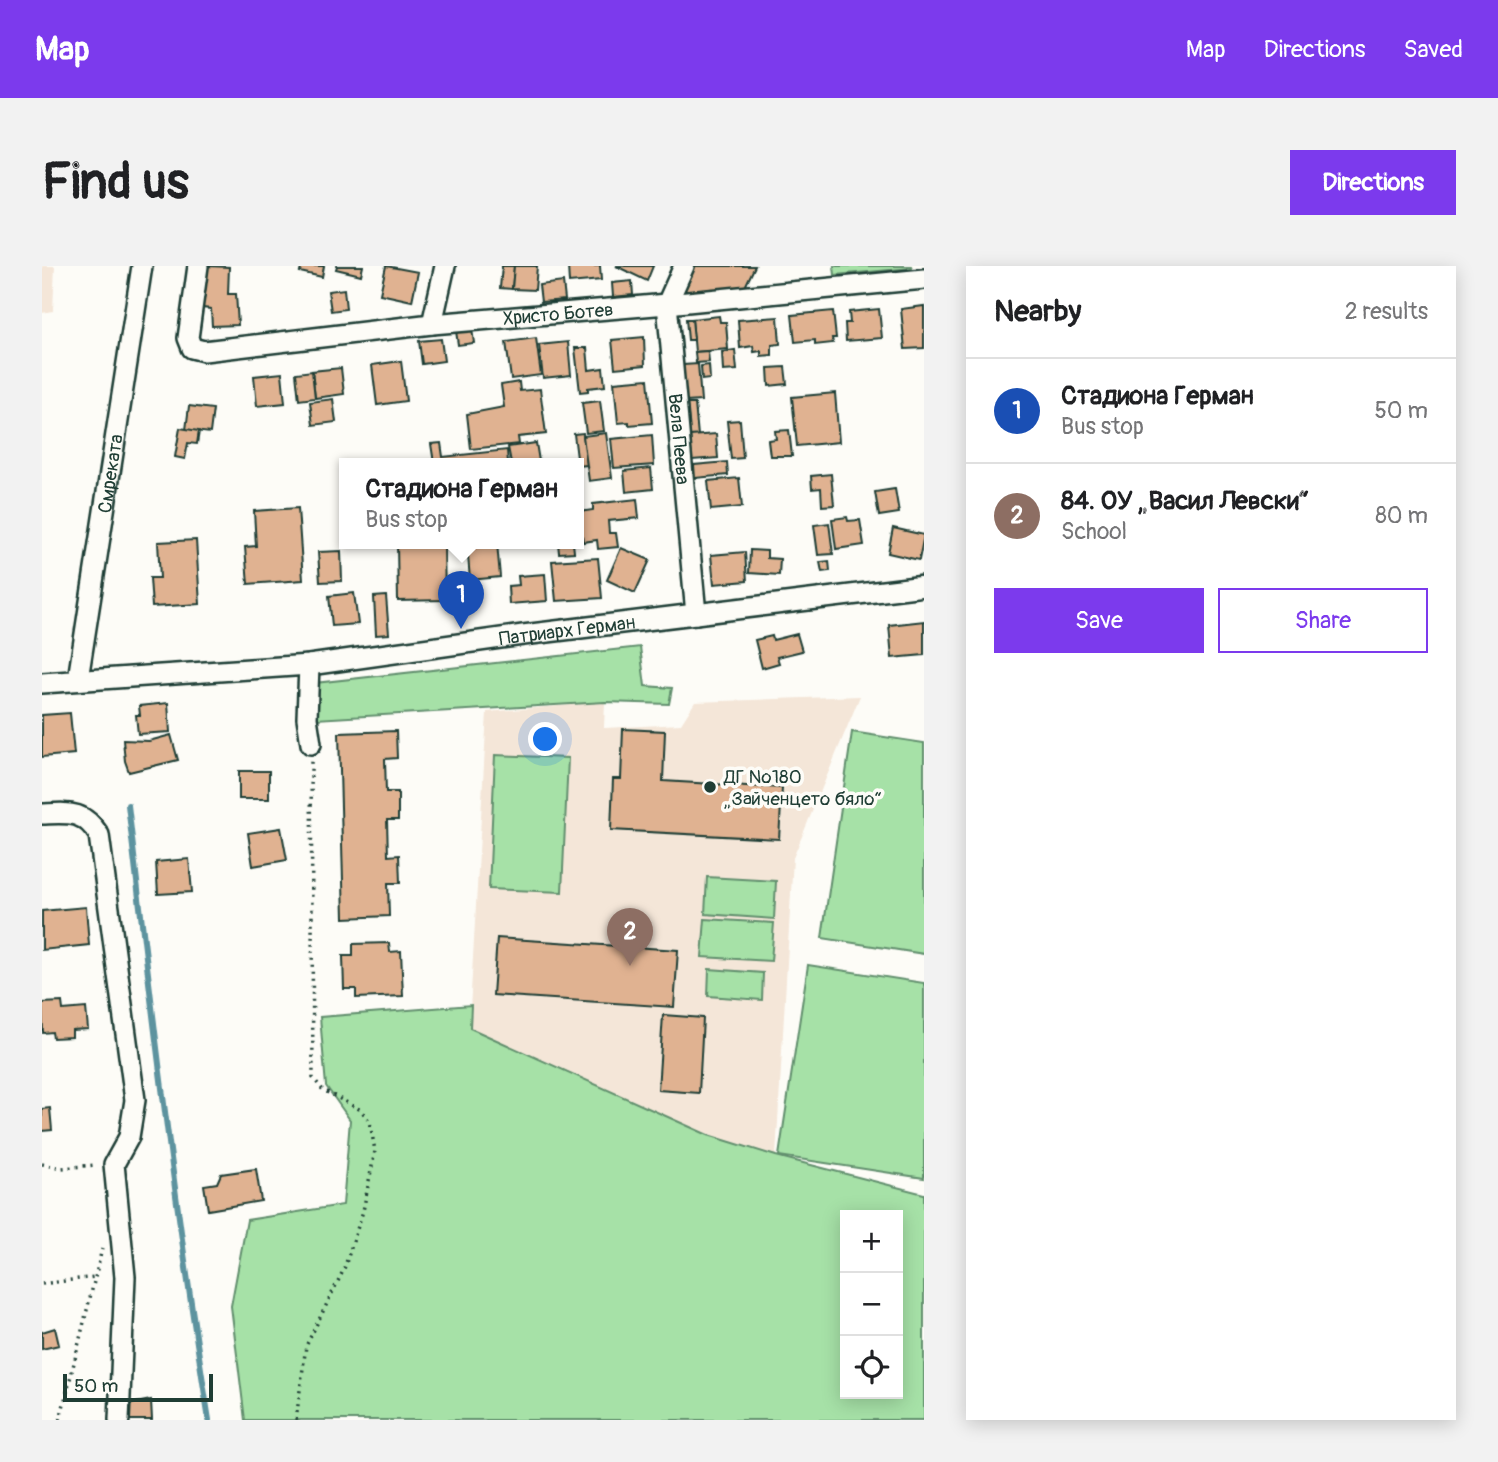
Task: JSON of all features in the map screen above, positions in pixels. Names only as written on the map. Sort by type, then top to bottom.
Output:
[{"type":"street","name":"Смреката","points":[[78,679],[142,266]]},
{"type":"street","name":"Христо Ботев","points":[[198,266],[188,338],[192,348],[204,351],[432,324],[924,279]]},
{"type":"street","points":[[432,324],[444,266]]},
{"type":"street","name":"Вела Пеева","points":[[684,266],[667,304],[696,614]]},
{"type":"street","name":"Патриарх Герман","points":[[42,683],[309,665],[523,635],[924,586]]},
{"type":"street","points":[[309,665],[307,718],[311,744]]},
{"type":"street","points":[[42,814],[72,813],[83,817],[99,835],[135,1100],[130,1137],[114,1164],[125,1277],[119,1420]]},
{"type":"path","points":[[296,1420],[306,1346],[344,1269],[363,1211],[375,1151],[370,1122],[360,1110],[323,1090],[313,1078],[311,744]]},
{"type":"path","points":[[42,1164],[62,1168],[114,1164]]},
{"type":"path","points":[[60,1420],[104,1240]]},
{"type":"path","points":[[42,1284],[94,1277]]},
{"type":"shaded area","points":[[42,266],[55,266],[53,311],[42,313]]},
{"type":"shaded area","points":[[860,696],[793,858],[776,1156],[708,1135],[469,1027],[487,712],[605,702],[604,728],[681,724],[695,702]]},
{"type":"green space","points":[[834,266],[911,266],[912,268],[835,275]]},
{"type":"green space","points":[[640,647],[645,686],[672,688],[669,704],[605,702],[316,719],[315,683]]},
{"type":"green space","points":[[852,732],[924,743],[924,954],[822,938]]},
{"type":"green space","points":[[495,755],[568,758],[562,892],[489,889]]},
{"type":"green space","points":[[707,877],[776,881],[774,919],[705,914]]},
{"type":"green space","points":[[705,919],[774,923],[771,961],[702,957]]},
{"type":"green space","points":[[808,965],[924,983],[924,1178],[779,1156]]},
{"type":"green space","points":[[709,969],[763,973],[762,1000],[708,996]]},
{"type":"green space","points":[[471,1005],[470,1028],[708,1135],[776,1156],[924,1194],[924,1420],[245,1420],[231,1306],[247,1220],[343,1205],[350,1120],[326,1086],[320,1017]]},
{"type":"building","points":[[208,266],[229,267],[228,294],[236,294],[238,325],[212,326],[211,309],[202,308]]},
{"type":"building","points":[[302,266],[324,266],[322,277],[300,272]]},
{"type":"building","points":[[337,266],[363,266],[361,275],[336,269]]},
{"type":"building","points":[[386,266],[418,272],[412,301],[380,294]]},
{"type":"building","points":[[502,266],[514,266],[512,289],[500,288]]},
{"type":"building","points":[[514,266],[537,266],[535,290],[512,289]]},
{"type":"building","points":[[568,266],[600,266],[601,280],[569,283]]},
{"type":"building","points":[[616,266],[653,266],[647,281]]},
{"type":"building","points":[[691,266],[755,266],[743,291],[693,296],[680,290]]},
{"type":"building","points":[[632,281],[633,295],[613,297],[612,283]]},
{"type":"building","points":[[563,282],[565,300],[541,302],[539,285]]},
{"type":"building","points":[[344,289],[346,309],[331,311],[328,291]]},
{"type":"building","points":[[924,306],[924,348],[905,349],[901,309]]},
{"type":"building","points":[[879,309],[882,338],[846,341],[845,323],[850,323],[849,312]]},
{"type":"building","points":[[833,311],[836,338],[832,338],[833,343],[815,345],[815,340],[795,342],[792,315]]},
{"type":"building","points":[[719,316],[720,322],[726,322],[728,349],[695,352],[692,319]]},
{"type":"building","points":[[778,317],[780,344],[772,345],[772,355],[761,356],[761,351],[754,352],[753,346],[740,348],[738,320]]},
{"type":"building","points":[[686,319],[692,319],[694,340],[688,340]]},
{"type":"building","points":[[472,329],[474,343],[458,345],[456,331]]},
{"type":"building","points":[[644,337],[645,365],[615,368],[612,340]]},
{"type":"building","points":[[536,338],[541,375],[511,379],[506,342]]},
{"type":"building","points":[[441,339],[444,361],[422,364],[419,341]]},
{"type":"building","points":[[568,342],[571,375],[543,378],[539,345]]},
{"type":"building","points":[[575,348],[587,348],[589,370],[603,368],[605,386],[580,392]]},
{"type":"building","points":[[735,350],[737,370],[723,371],[722,352]]},
{"type":"building","points":[[708,351],[709,362],[696,363],[695,352]]},
{"type":"building","points":[[401,361],[406,401],[377,405],[372,365]]},
{"type":"building","points":[[698,364],[701,401],[686,402],[683,365]]},
{"type":"building","points":[[709,365],[710,379],[702,380],[701,366]]},
{"type":"building","points":[[785,367],[787,384],[769,386],[768,368]]},
{"type":"building","points":[[341,368],[344,394],[315,398],[312,371]]},
{"type":"building","points":[[312,371],[315,398],[299,400],[296,373]]},
{"type":"building","points":[[282,373],[285,403],[257,406],[254,376]]},
{"type":"building","points":[[648,379],[652,423],[618,423],[614,382]]},
{"type":"building","points":[[519,382],[520,391],[540,389],[546,434],[518,437],[519,444],[471,449],[467,414],[504,407],[501,385]]},
{"type":"building","points":[[835,393],[839,442],[797,446],[792,397]]},
{"type":"building","points":[[333,399],[336,422],[313,425],[310,402]]},
{"type":"building","points":[[600,401],[604,431],[586,433],[582,403]]},
{"type":"building","points":[[687,404],[695,404],[698,436],[690,436]]},
{"type":"building","points":[[189,406],[213,409],[210,433],[186,430]]},
{"type":"building","points":[[740,420],[743,458],[731,459],[727,421]]},
{"type":"building","points":[[180,428],[199,431],[197,444],[188,443],[185,459],[175,457]]},
{"type":"building","points":[[789,430],[792,456],[770,456],[768,440],[776,439],[775,431]]},
{"type":"building","points":[[583,433],[587,465],[584,465],[584,458],[577,458],[574,434]]},
{"type":"building","points":[[606,433],[612,478],[589,481],[583,436]]},
{"type":"building","points":[[716,434],[718,458],[692,460],[690,436]]},
{"type":"building","points":[[652,435],[654,465],[614,468],[611,439]]},
{"type":"building","points":[[441,443],[443,457],[507,450],[508,458],[433,458],[431,444]]},
{"type":"building","points":[[536,443],[538,458],[510,458],[508,447]]},
{"type":"building","points":[[727,462],[728,475],[695,478],[694,465]]},
{"type":"building","points":[[651,468],[653,489],[626,492],[624,471]]},
{"type":"building","points":[[831,474],[834,505],[822,506],[821,488],[812,489],[811,476]]},
{"type":"building","points":[[739,478],[742,507],[711,510],[708,481]]},
{"type":"building","points":[[895,489],[899,513],[879,516],[875,492]]},
{"type":"building","points":[[637,499],[639,518],[608,521],[609,533],[616,533],[618,547],[598,549],[597,540],[584,542],[584,511],[593,510],[593,504]]},
{"type":"building","points":[[298,508],[303,580],[248,584],[245,547],[256,546],[254,511]]},
{"type":"building","points":[[847,517],[848,521],[860,520],[864,545],[836,549],[832,519]]},
{"type":"building","points":[[829,523],[833,554],[818,555],[814,525]]},
{"type":"building","points":[[893,528],[924,535],[919,560],[888,553]]},
{"type":"building","points":[[196,540],[200,604],[152,607],[150,578],[160,578],[158,542]]},
{"type":"building","points":[[621,548],[650,560],[635,593],[607,580]]},
{"type":"building","points":[[397,549],[444,549],[445,600],[398,601]]},
{"type":"building","points":[[467,549],[498,549],[500,577],[470,580]]},
{"type":"building","points":[[559,549],[574,549],[574,552],[559,553]]},
{"type":"building","points":[[750,550],[767,551],[767,558],[780,559],[779,575],[749,573]]},
{"type":"building","points":[[341,551],[342,581],[320,582],[318,552]]},
{"type":"building","points":[[745,552],[747,581],[714,584],[711,555]]},
{"type":"building","points":[[598,558],[602,598],[556,601],[552,561]]},
{"type":"building","points":[[829,561],[830,571],[822,572],[820,562]]},
{"type":"building","points":[[545,574],[547,601],[509,604],[508,586],[519,585],[518,576]]},
{"type":"building","points":[[354,593],[358,624],[332,626],[329,596]]},
{"type":"building","points":[[386,596],[389,634],[376,635],[374,597]]},
{"type":"building","points":[[924,621],[924,655],[892,658],[889,625]]},
{"type":"building","points":[[797,634],[802,651],[777,657],[779,663],[762,668],[755,640],[772,636],[773,640]]},
{"type":"building","points":[[168,703],[170,732],[138,734],[136,715],[140,715],[139,706]]},
{"type":"building","points":[[70,713],[74,754],[42,757],[42,715]]},
{"type":"building","points":[[623,729],[665,731],[663,781],[782,788],[779,839],[611,830],[613,779],[621,779]]},
{"type":"building","points":[[396,731],[397,758],[385,759],[386,792],[398,792],[398,820],[387,820],[388,856],[399,855],[400,883],[388,883],[389,916],[344,918],[339,733]]},
{"type":"building","points":[[171,735],[178,760],[129,772],[123,740],[149,741]]},
{"type":"building","points":[[239,771],[269,771],[269,799],[239,799]]},
{"type":"building","points":[[281,828],[287,860],[253,866],[248,833]]},
{"type":"building","points":[[189,859],[192,892],[158,894],[156,862]]},
{"type":"building","points":[[86,907],[89,945],[42,950],[42,911]]},
{"type":"building","points":[[497,938],[678,950],[674,1007],[493,995]]},
{"type":"building","points":[[389,943],[390,952],[401,951],[403,996],[356,998],[356,989],[344,989],[343,956],[353,956],[353,944]]},
{"type":"building","points":[[62,1002],[63,1010],[86,1008],[88,1029],[72,1030],[72,1037],[53,1038],[52,1032],[43,1033],[42,1003]]},
{"type":"building","points":[[663,1015],[703,1018],[699,1093],[658,1090]]},
{"type":"building","points":[[50,1108],[52,1130],[42,1131],[42,1109]]},
{"type":"building","points":[[256,1169],[261,1201],[208,1210],[204,1185],[217,1183],[221,1174]]},
{"type":"building","points":[[55,1328],[59,1345],[42,1349],[42,1332]]},
{"type":"building","points":[[151,1400],[152,1420],[128,1420],[125,1405]]},
{"type":"waterway","points":[[128,805],[175,1190],[209,1420]]},
{"type":"place","name":"Стадиона Герман","points":[[461,629]]},
{"type":"place","name":"ДГ №180 „Зайченцето бяло“","points":[[710,787]]},
{"type":"place","name":"84. ОУ „Васил Левски“","points":[[630,966]]}]
